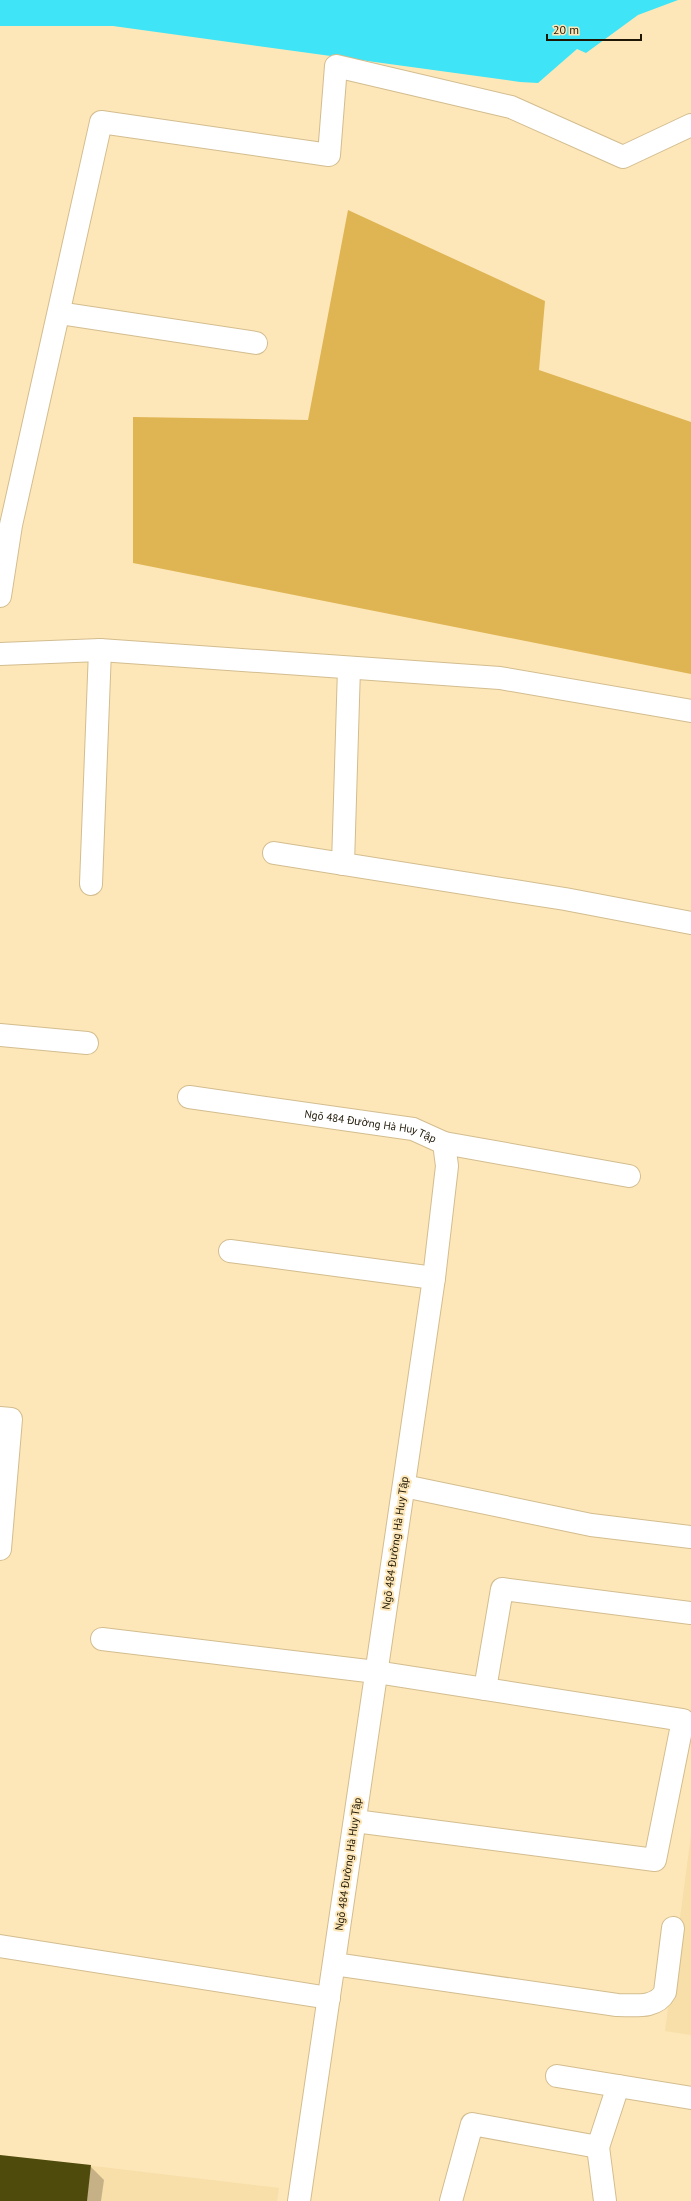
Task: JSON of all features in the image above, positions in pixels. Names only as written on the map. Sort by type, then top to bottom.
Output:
[{"type":"street","points":[[0,596],[11,525],[101,122],[328,155],[336,66],[511,107],[623,157],[691,125]]},
{"type":"street","points":[[59,313],[256,343]]},
{"type":"street","points":[[91,884],[100,650]]},
{"type":"street","points":[[0,654],[100,650],[500,678],[691,711]]},
{"type":"street","points":[[343,864],[349,668]]},
{"type":"street","points":[[274,853],[565,899],[691,923]]},
{"type":"street","points":[[0,1036],[87,1043]]},
{"type":"street","name":"Ngõ 484 Đường Hà Huy Tập","points":[[189,1097],[413,1129],[444,1142],[447,1166],[434,1278],[299,2201]]},
{"type":"street","points":[[444,1142],[629,1176]]},
{"type":"street","points":[[230,1251],[434,1278]]},
{"type":"street","points":[[0,1418],[11,1419],[0,1549]]},
{"type":"street","points":[[404,1486],[591,1525],[691,1537]]},
{"type":"street","points":[[485,1689],[502,1589],[691,1613]]},
{"type":"street","points":[[102,1639],[376,1672],[683,1720],[655,1860],[355,1821]]},
{"type":"street","points":[[334,1964],[617,2005],[653,2004],[662,1998],[665,1992],[673,1928]]},
{"type":"street","points":[[0,1946],[329,1998]]},
{"type":"street","points":[[557,2076],[691,2098]]},
{"type":"street","points":[[604,2201],[598,2147],[618,2086]]},
{"type":"street","points":[[451,2201],[472,2124],[598,2147]]},
{"type":"shaded area","points":[[348,210],[545,301],[539,370],[691,422],[691,674],[133,563],[133,417],[308,420]]},
{"type":"shaded area","points":[[691,1835],[691,2035],[665,2031]]},
{"type":"shaded area","points":[[0,2155],[279,2188],[277,2201],[0,2201]]},
{"type":"water","points":[[0,0],[678,0],[638,15],[586,53],[577,49],[538,83],[520,82],[113,26],[0,26]]},
{"type":"building","points":[[0,2155],[91,2165],[87,2201],[0,2201]]}]
